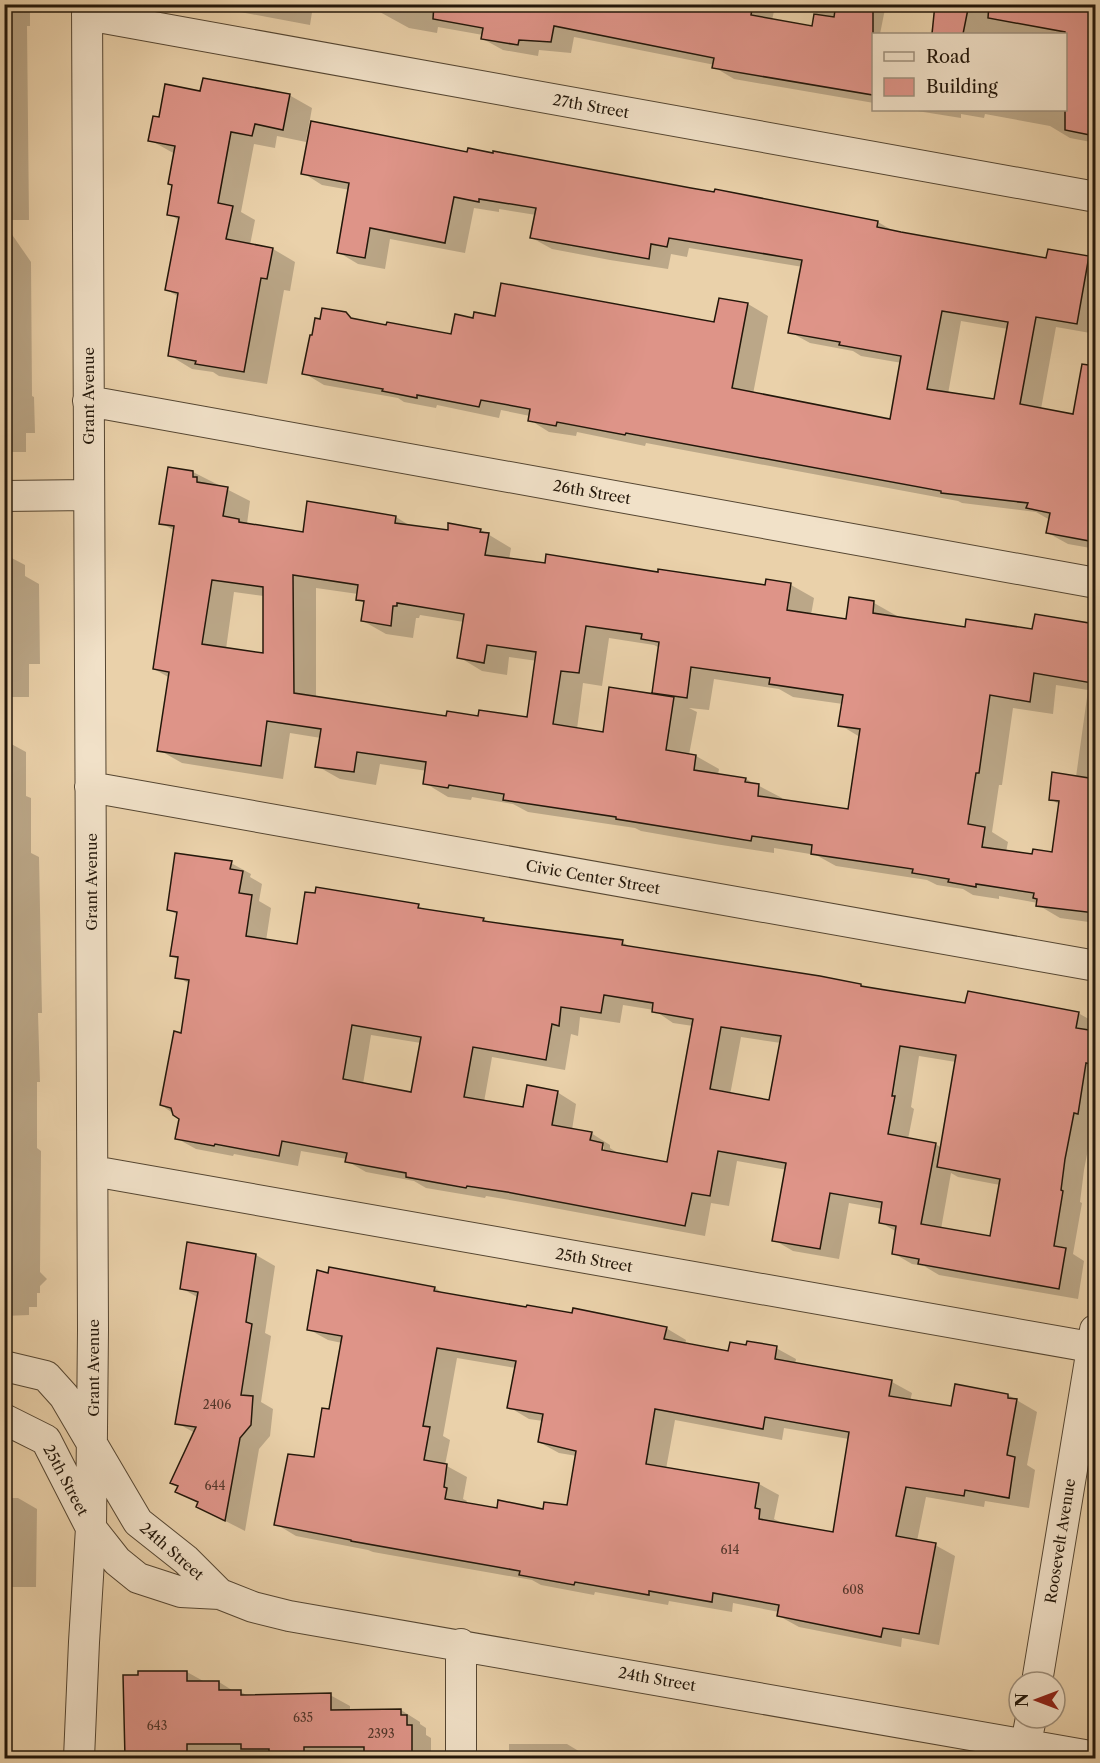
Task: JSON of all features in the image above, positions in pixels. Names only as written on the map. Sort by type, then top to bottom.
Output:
[{"type":"street","name":"27th Street","points":[[87,10],[1095,197]]},
{"type":"street","name":"Grant Avenue","points":[[79,1758],[92,1528],[93,1442],[87,10]]},
{"type":"street","name":"26th Street","points":[[88,401],[1095,583]]},
{"type":"street","points":[[4,496],[89,495]]},
{"type":"street","name":"Civic Center Street","points":[[90,787],[1095,966]]},
{"type":"street","name":"25th Street","points":[[93,1171],[1094,1342]]},
{"type":"street","name":"Roosevelt Avenue","points":[[1039,1670],[1094,1342]]},
{"type":"street","points":[[4,1366],[46,1376],[64,1396],[93,1442]]},
{"type":"street","name":"25th Street","points":[[4,1419],[46,1440],[92,1528]]},
{"type":"street","name":"24th Street","points":[[93,1442],[138,1522],[186,1560],[220,1594]]},
{"type":"street","name":"24th Street","points":[[92,1528],[117,1561],[138,1578],[181,1592],[220,1594],[254,1607],[289,1616],[1027,1740],[1095,1757]]},
{"type":"street","points":[[461,1644],[461,1758]]},
{"type":"building","points":[[434,4],[753,4],[751,15],[812,26],[814,14],[834,17],[836,4],[873,4],[872,95],[712,68],[714,58],[554,26],[551,42],[519,40],[518,45],[481,39],[483,28],[433,19]]},
{"type":"building","points":[[935,4],[969,4],[963,33],[932,33]]},
{"type":"building","points":[[989,4],[1095,4],[1095,136],[1065,130],[1067,33],[988,18]]},
{"type":"building","points":[[203,78],[290,94],[283,130],[255,124],[252,136],[231,132],[218,203],[233,206],[226,239],[273,248],[267,279],[261,278],[244,372],[195,364],[196,361],[168,356],[178,293],[165,290],[179,217],[167,215],[172,185],[168,184],[175,146],[148,141],[153,116],[159,117],[165,84],[200,91]]},
{"type":"building","points":[[311,121],[467,152],[468,148],[493,153],[493,151],[714,192],[715,189],[878,221],[877,227],[1046,258],[1048,249],[1089,256],[1077,324],[1036,317],[1020,404],[1073,414],[1082,364],[1095,366],[1095,542],[1046,533],[1050,513],[1026,508],[1028,503],[941,493],[941,491],[626,433],[625,435],[557,422],[556,426],[528,421],[530,409],[481,400],[479,407],[417,395],[417,398],[382,391],[383,389],[302,374],[315,318],[320,319],[322,308],[346,312],[351,318],[451,334],[455,314],[473,318],[474,312],[495,316],[501,283],[714,322],[719,298],[748,303],[732,388],[890,419],[901,356],[788,333],[802,260],[669,238],[667,247],[651,244],[649,259],[530,238],[536,208],[454,197],[445,243],[370,228],[365,258],[337,253],[349,183],[301,174]],"holes":[[[942,311],[1008,322],[994,399],[927,389]]]},
{"type":"building","points":[[168,467],[193,471],[193,477],[197,477],[197,482],[228,487],[223,516],[239,519],[239,522],[303,532],[307,501],[396,516],[395,523],[448,530],[448,523],[481,529],[480,532],[489,533],[485,555],[545,563],[546,554],[658,572],[658,569],[765,585],[766,579],[791,583],[787,610],[846,619],[849,597],[874,601],[873,613],[965,627],[966,619],[1032,629],[1035,614],[1095,624],[1095,661],[1092,683],[1034,673],[1030,702],[990,695],[979,773],[976,773],[968,824],[985,827],[982,847],[1032,854],[1033,849],[1052,852],[1059,801],[1049,800],[1052,772],[1095,779],[1095,913],[1036,906],[1037,899],[1033,898],[1034,893],[976,884],[976,887],[948,882],[949,879],[912,873],[913,869],[811,854],[812,845],[752,836],[751,841],[503,800],[504,794],[449,785],[448,788],[423,784],[426,762],[357,752],[354,772],[315,767],[321,729],[267,721],[261,766],[157,751],[169,672],[153,669],[174,526],[159,524]],"holes":[[[293,575],[358,585],[356,600],[364,601],[361,621],[391,626],[393,606],[397,606],[397,603],[464,614],[457,658],[484,663],[487,645],[536,652],[527,717],[479,710],[478,716],[447,711],[446,716],[294,693]],[[212,580],[263,587],[263,653],[202,644]],[[586,626],[642,634],[641,639],[659,642],[652,693],[687,698],[691,667],[770,678],[769,684],[843,695],[838,726],[860,729],[848,809],[758,796],[759,784],[745,782],[746,778],[694,770],[696,755],[666,750],[674,697],[609,687],[603,732],[553,724],[561,671],[579,673]]]},
{"type":"building","points":[[175,853],[232,861],[230,869],[243,871],[239,893],[252,895],[246,936],[297,944],[305,892],[315,893],[316,887],[419,904],[418,908],[484,918],[483,921],[623,940],[622,945],[820,976],[861,984],[861,986],[965,1003],[968,991],[1079,1012],[1076,1028],[1095,1031],[1095,1065],[1086,1063],[1078,1114],[1074,1113],[1065,1159],[1061,1190],[1063,1191],[1054,1246],[1066,1248],[1059,1289],[918,1264],[919,1259],[892,1254],[896,1226],[879,1223],[882,1202],[830,1193],[820,1249],[772,1241],[786,1163],[718,1151],[710,1196],[692,1193],[685,1226],[507,1192],[467,1186],[466,1188],[406,1177],[406,1173],[345,1162],[347,1153],[282,1141],[279,1156],[175,1139],[179,1119],[173,1115],[171,1108],[160,1105],[174,1031],[181,1033],[189,980],[175,978],[178,957],[170,956],[177,912],[167,910]],"holes":[[[604,995],[653,1003],[652,1012],[693,1019],[667,1162],[602,1150],[603,1143],[590,1140],[592,1132],[552,1125],[558,1091],[527,1085],[523,1107],[464,1097],[473,1047],[546,1060],[552,1024],[559,1026],[561,1007],[601,1013]],[[352,1025],[421,1037],[411,1092],[343,1079]],[[721,1027],[781,1036],[769,1100],[710,1089]],[[900,1046],[956,1055],[937,1167],[1000,1179],[990,1236],[921,1224],[936,1143],[888,1134],[895,1096],[892,1096]]]},
{"type":"building","points":[[187,1242],[256,1254],[246,1322],[252,1324],[241,1395],[253,1396],[251,1425],[240,1438],[225,1521],[196,1507],[198,1502],[175,1492],[178,1486],[170,1483],[196,1427],[175,1424],[198,1292],[180,1289]]},
{"type":"building","points":[[329,1267],[435,1287],[434,1291],[526,1307],[527,1305],[572,1313],[573,1308],[667,1327],[664,1339],[728,1351],[730,1342],[746,1345],[747,1341],[777,1346],[775,1359],[892,1380],[889,1396],[951,1406],[955,1384],[1008,1394],[1008,1398],[1017,1399],[1007,1455],[1015,1457],[1009,1498],[965,1490],[964,1496],[906,1487],[896,1536],[936,1543],[919,1634],[883,1628],[881,1637],[777,1616],[779,1605],[713,1593],[712,1602],[649,1591],[649,1595],[575,1582],[574,1585],[519,1575],[520,1571],[274,1525],[288,1454],[314,1457],[322,1408],[329,1409],[342,1336],[307,1330],[317,1270],[328,1273]],"holes":[[[437,1348],[516,1361],[507,1408],[543,1414],[538,1442],[576,1451],[567,1505],[544,1502],[543,1509],[498,1500],[497,1508],[445,1499],[447,1464],[424,1460],[430,1427],[423,1426]],[[655,1409],[763,1429],[765,1417],[849,1432],[833,1532],[759,1519],[760,1509],[755,1508],[759,1483],[646,1464]]]},
{"type":"building","points":[[138,1671],[187,1671],[187,1681],[219,1681],[219,1690],[241,1690],[241,1695],[331,1693],[331,1710],[401,1709],[401,1715],[407,1715],[407,1725],[412,1725],[412,1756],[364,1756],[364,1747],[304,1747],[304,1758],[269,1758],[269,1749],[241,1749],[241,1744],[187,1744],[187,1758],[125,1758],[123,1675],[138,1675]]}]
